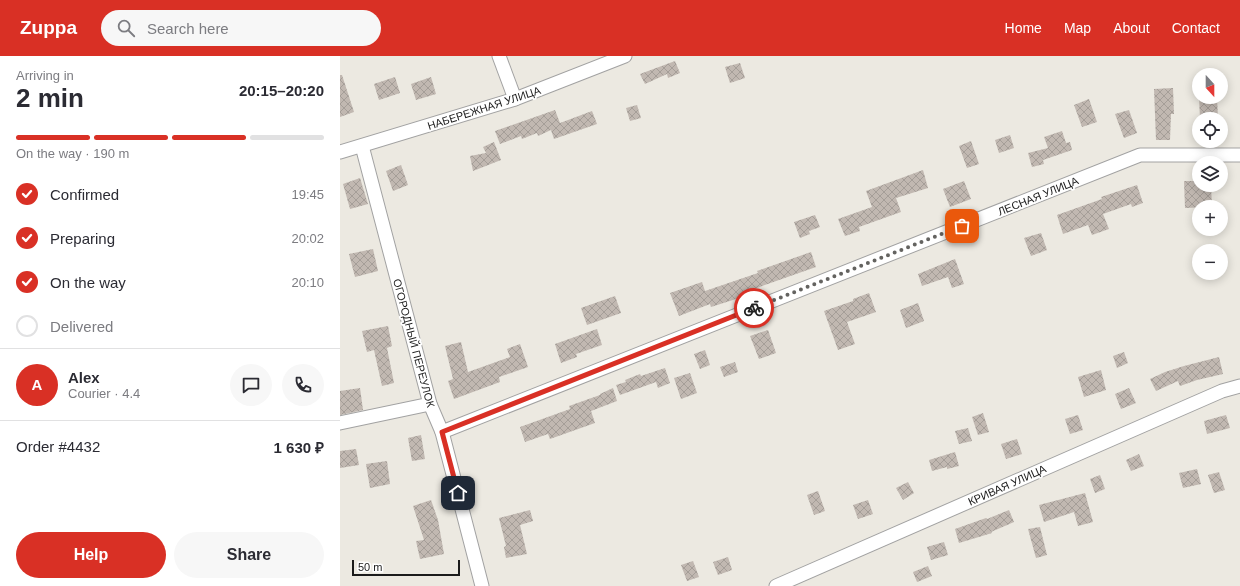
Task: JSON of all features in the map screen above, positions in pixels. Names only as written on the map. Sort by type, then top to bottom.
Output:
[{"type":"street","points":[[499,56],[515,99]]},
{"type":"street","name":"НАБЕРЕЖНАЯ УЛИЦА","points":[[340,152],[515,99],[625,56]]},
{"type":"street","name":"ОГОРОДНЫЙ ПЕРЕУЛОК","points":[[362,146],[430,404],[442,432],[482,586]]},
{"type":"street","name":"ЛЕСНАЯ УЛИЦА","points":[[442,432],[1140,155],[1240,155]]},
{"type":"street","name":"КРИВАЯ УЛИЦА","points":[[776,586],[1222,391],[1240,386]]},
{"type":"street","points":[[340,423],[430,404]]},
{"type":"building","points":[[675,61],[680,73],[668,78],[667,74],[645,84],[640,74]]},
{"type":"building","points":[[740,63],[745,78],[730,83],[725,67]]},
{"type":"building","points":[[340,75],[342,75],[354,112],[340,117]]},
{"type":"building","points":[[395,77],[400,93],[379,100],[374,84]]},
{"type":"building","points":[[431,77],[436,94],[416,100],[411,84]]},
{"type":"building","points":[[1173,88],[1174,114],[1171,114],[1170,140],[1156,140],[1154,89]]},
{"type":"building","points":[[1089,99],[1097,122],[1082,127],[1074,105]]},
{"type":"building","points":[[1199,104],[1217,104],[1218,112],[1200,112]]},
{"type":"building","points":[[637,105],[641,118],[630,121],[626,108]]},
{"type":"building","points":[[555,110],[560,123],[592,111],[597,124],[554,139],[551,130],[538,136],[537,133],[522,139],[521,136],[500,144],[495,131]]},
{"type":"building","points":[[1129,110],[1137,133],[1124,138],[1115,114]]},
{"type":"building","points":[[1062,131],[1066,143],[1070,142],[1072,150],[1043,160],[1044,164],[1032,167],[1028,153],[1048,148],[1044,137]]},
{"type":"building","points":[[1010,135],[1014,148],[999,153],[995,140]]},
{"type":"building","points":[[971,141],[979,164],[967,168],[959,146]]},
{"type":"building","points":[[494,142],[501,160],[473,171],[470,156],[486,153],[483,147]]},
{"type":"building","points":[[401,165],[408,185],[393,191],[386,171]]},
{"type":"building","points":[[923,170],[928,188],[896,198],[901,212],[859,227],[860,231],[845,236],[838,219],[872,207],[866,191]]},
{"type":"building","points":[[360,178],[368,204],[350,209],[343,184]]},
{"type":"building","points":[[964,181],[971,199],[950,207],[943,189]]},
{"type":"building","points":[[1184,181],[1192,181],[1192,192],[1211,192],[1212,200],[1192,200],[1192,208],[1185,208]]},
{"type":"building","points":[[1137,185],[1143,203],[1132,207],[1131,204],[1103,214],[1109,229],[1092,235],[1088,225],[1063,234],[1057,215],[1102,199],[1101,197]]},
{"type":"building","points":[[815,215],[820,227],[809,231],[810,234],[800,238],[794,222]]},
{"type":"building","points":[[1041,233],[1047,250],[1031,256],[1024,238]]},
{"type":"building","points":[[373,249],[378,271],[355,277],[349,254]]},
{"type":"building","points":[[811,252],[816,267],[751,290],[752,293],[711,307],[710,304],[679,316],[670,293],[702,282],[705,291],[758,273],[757,271]]},
{"type":"building","points":[[955,259],[964,284],[952,288],[948,277],[922,286],[918,274]]},
{"type":"building","points":[[869,293],[876,312],[847,322],[855,344],[838,350],[824,311],[853,301],[853,299]]},
{"type":"building","points":[[615,296],[621,313],[587,325],[581,308]]},
{"type":"building","points":[[918,303],[924,321],[906,328],[900,310]]},
{"type":"building","points":[[388,326],[392,346],[387,348],[394,383],[382,386],[374,350],[367,352],[362,331]]},
{"type":"building","points":[[597,329],[602,345],[576,354],[577,357],[561,363],[555,344]]},
{"type":"building","points":[[768,330],[776,353],[759,359],[750,336]]},
{"type":"building","points":[[461,342],[468,372],[510,357],[507,349],[520,344],[528,367],[499,377],[500,382],[454,399],[448,381],[453,379],[445,346]]},
{"type":"building","points":[[705,350],[710,365],[700,369],[694,354]]},
{"type":"building","points":[[1124,352],[1128,363],[1117,368],[1113,356]]},
{"type":"building","points":[[1219,357],[1223,374],[1197,380],[1180,386],[1178,381],[1156,391],[1150,379],[1165,372]]},
{"type":"building","points":[[735,362],[738,372],[724,377],[720,367]]},
{"type":"building","points":[[665,368],[670,383],[658,388],[656,382],[620,395],[616,385],[626,382],[625,380],[640,374],[641,376]]},
{"type":"building","points":[[1101,370],[1106,390],[1084,397],[1078,377]]},
{"type":"building","points":[[690,373],[697,393],[681,399],[674,378]]},
{"type":"building","points":[[360,388],[363,410],[340,415],[340,391]]},
{"type":"building","points":[[613,388],[617,401],[591,411],[595,423],[550,439],[548,434],[525,442],[520,427],[570,409],[569,406],[600,395]]},
{"type":"building","points":[[1129,388],[1136,403],[1121,409],[1115,394]]},
{"type":"building","points":[[983,413],[989,432],[978,435],[972,417]]},
{"type":"building","points":[[1078,415],[1083,430],[1070,434],[1065,419]]},
{"type":"building","points":[[1226,415],[1230,428],[1207,434],[1204,421]]},
{"type":"building","points":[[968,428],[972,441],[959,444],[955,431]]},
{"type":"building","points":[[421,435],[425,459],[412,461],[408,438]]},
{"type":"building","points":[[1017,439],[1022,454],[1006,459],[1001,444]]},
{"type":"building","points":[[356,449],[359,465],[340,468],[340,451]]},
{"type":"building","points":[[955,452],[959,466],[947,469],[947,467],[932,471],[929,460]]},
{"type":"building","points":[[1139,454],[1144,466],[1131,471],[1126,460]]},
{"type":"building","points":[[387,461],[390,484],[370,488],[366,464]]},
{"type":"building","points":[[1197,469],[1201,484],[1183,488],[1179,473]]},
{"type":"building","points":[[1219,472],[1225,490],[1214,493],[1208,475]]},
{"type":"building","points":[[1100,475],[1105,489],[1095,493],[1090,479]]},
{"type":"building","points":[[908,482],[914,493],[903,500],[896,488]]},
{"type":"building","points":[[818,491],[825,511],[814,515],[807,495]]},
{"type":"building","points":[[1085,493],[1093,522],[1078,526],[1074,512],[1044,522],[1039,505]]},
{"type":"building","points":[[431,500],[438,520],[444,554],[420,559],[416,541],[424,540],[413,506]]},
{"type":"building","points":[[868,500],[873,514],[858,519],[853,505]]},
{"type":"building","points":[[530,510],[533,521],[520,525],[527,554],[506,558],[504,547],[506,546],[499,518]]},
{"type":"building","points":[[1009,510],[1014,522],[991,532],[992,533],[959,543],[955,529]]},
{"type":"building","points":[[1040,527],[1047,555],[1036,558],[1028,529]]},
{"type":"building","points":[[944,542],[948,555],[931,560],[927,547]]},
{"type":"building","points":[[728,557],[732,570],[718,575],[713,562]]},
{"type":"building","points":[[693,561],[699,577],[687,581],[681,565]]},
{"type":"building","points":[[928,566],[932,576],[917,582],[913,572]]},
{"type":"way so far","points":[[754,308],[962,226]]},
{"type":"route","points":[[458,493],[442,432],[754,308]]}]
